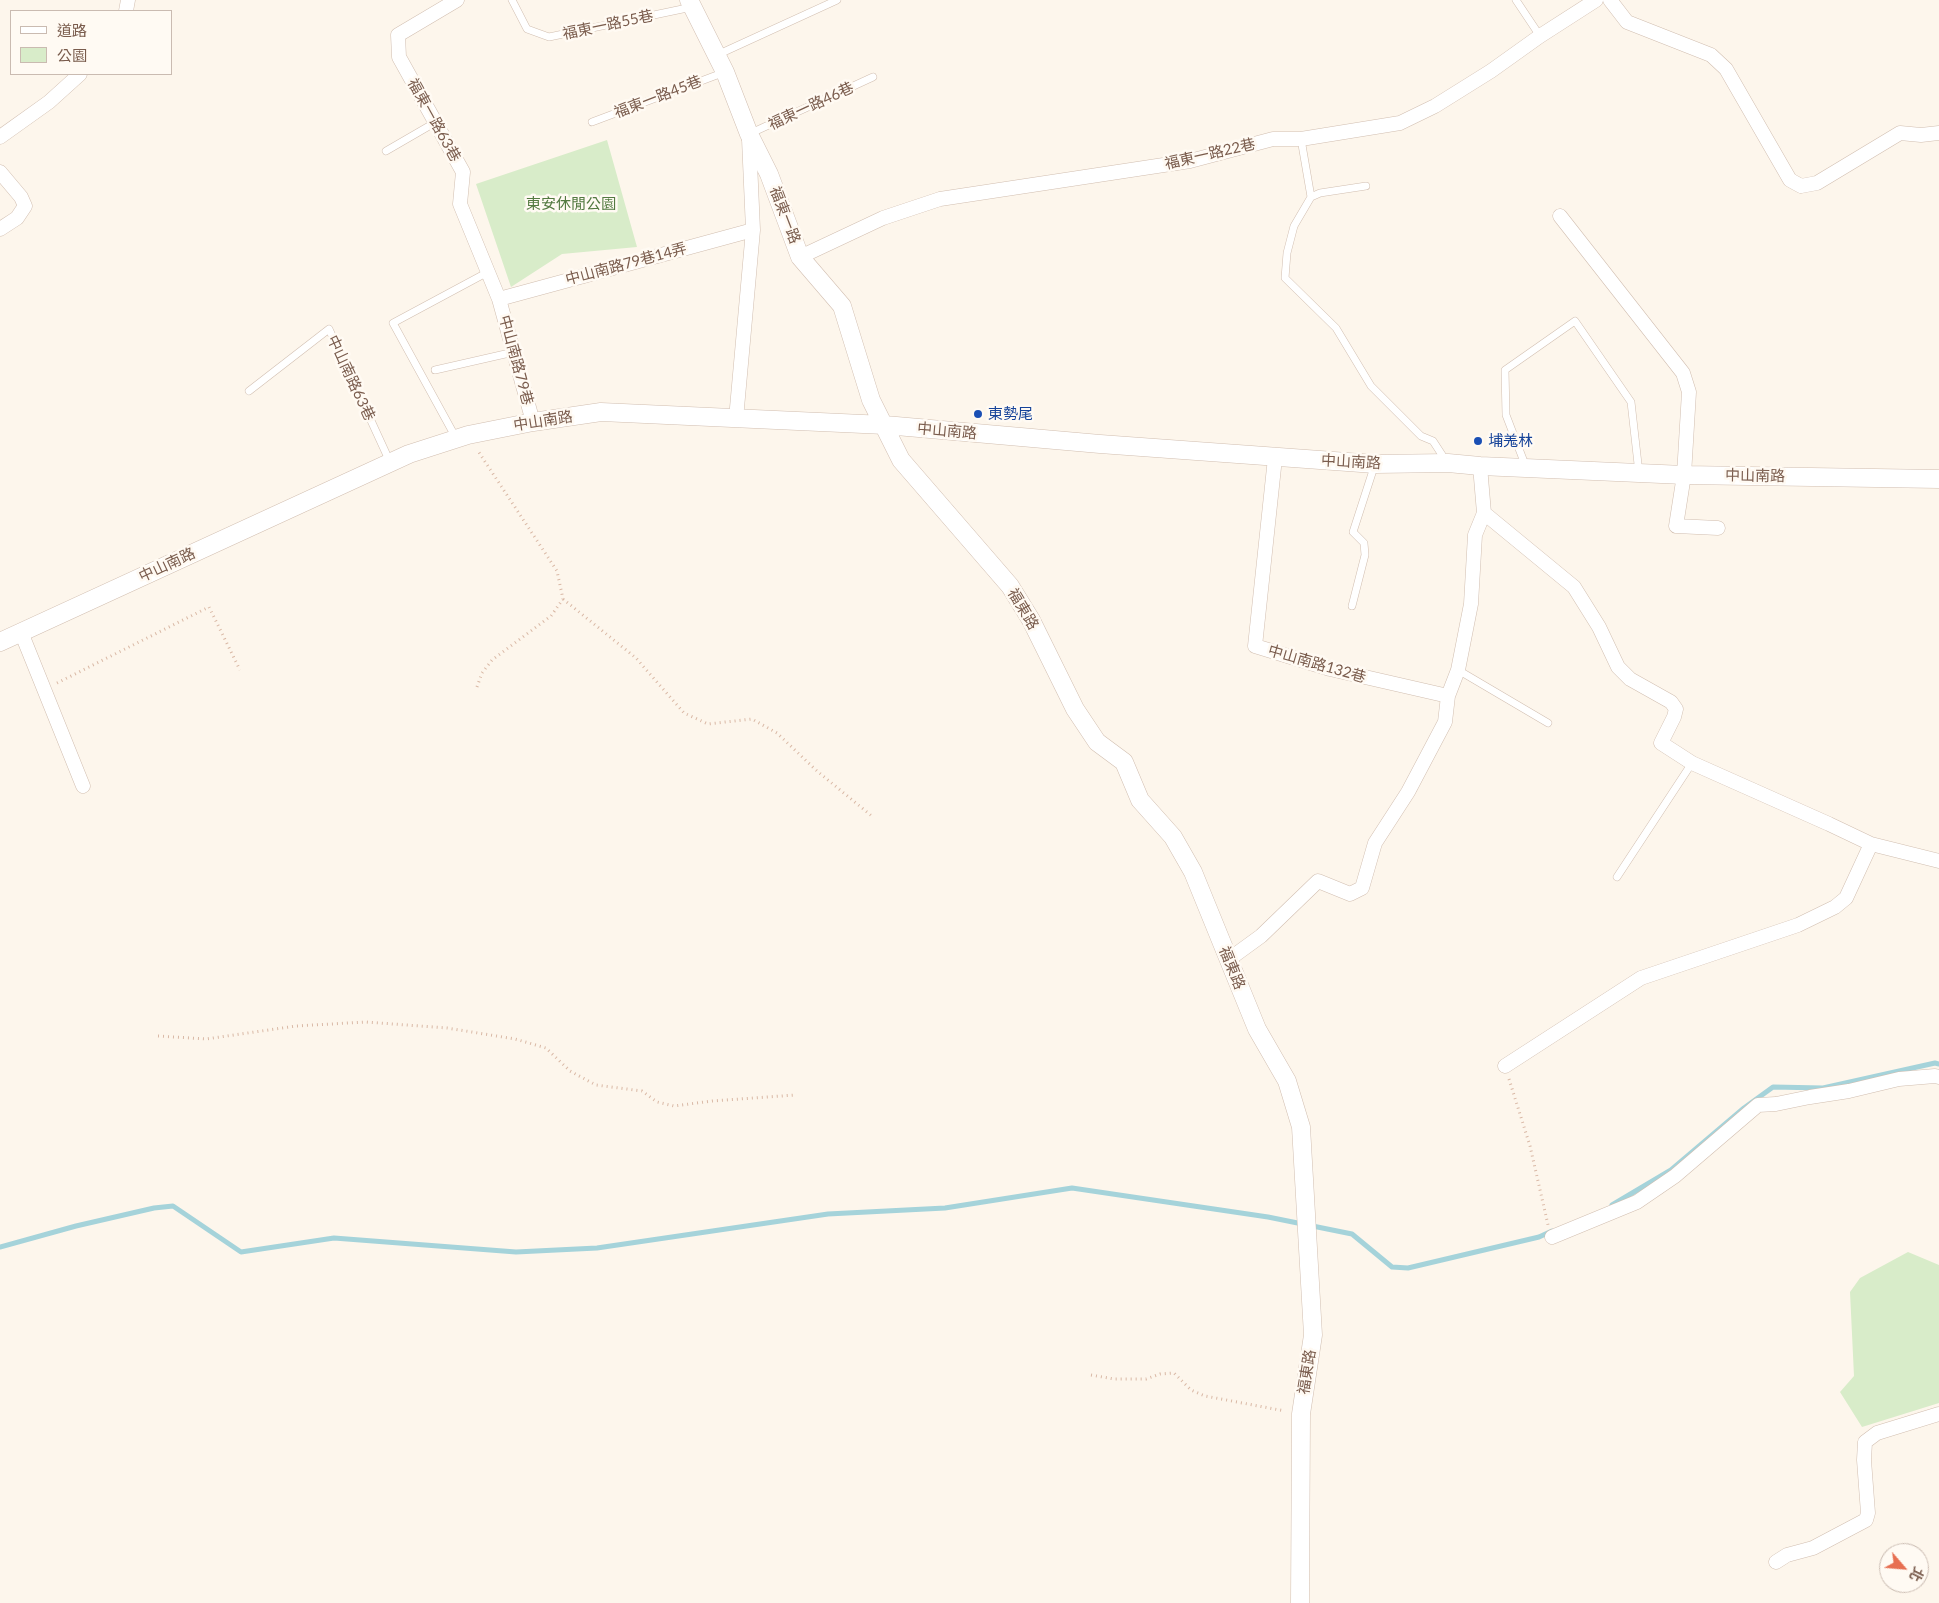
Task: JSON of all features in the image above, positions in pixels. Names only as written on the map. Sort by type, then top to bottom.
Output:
[{"type":"street","name":"福東一路63巷","points":[[457,0],[398,35],[399,57],[463,172],[460,204],[499,299]]},
{"type":"street","name":"福東一路22巷","points":[[800,257],[883,218],[940,198],[1190,161],[1273,139],[1301,139],[1400,123],[1435,106],[1491,71],[1540,36],[1596,0]]},
{"type":"street","points":[[1610,0],[1627,22],[1710,55],[1726,69],[1790,180],[1801,186],[1817,183],[1900,133],[1939,133]]},
{"type":"street","name":"福東一路","points":[[690,3],[725,72],[749,134],[769,174],[800,257],[842,306],[872,400],[885,426]]},
{"type":"street","points":[[0,137],[49,102],[79,75]]},
{"type":"street","points":[[736,419],[753,230],[749,134]]},
{"type":"street","points":[[0,172],[25,206],[17,218],[0,229]]},
{"type":"street","points":[[1560,216],[1683,373],[1689,392],[1684,475],[1676,526],[1718,528]]},
{"type":"street","name":"中山南路79巷14弄","points":[[499,299],[753,230]]},
{"type":"street","name":"中山南路79巷","points":[[499,299],[533,422]]},
{"type":"street","name":"中山南路","points":[[0,642],[409,454],[463,437],[533,422],[601,412],[885,426],[1275,458],[1374,464],[1448,463],[1684,475],[1939,478]]},
{"type":"street","name":"福東路","points":[[885,426],[901,460],[1010,586],[1031,620],[1075,708],[1097,742],[1124,762],[1140,800],[1173,837],[1193,872],[1257,1029],[1287,1081],[1301,1127],[1313,1336],[1301,1414],[1300,1603]]},
{"type":"street","name":"中山南路132巷","points":[[1275,458],[1254,646],[1330,669],[1448,696]]},
{"type":"street","points":[[1228,960],[1261,936],[1318,881],[1350,894],[1362,888],[1375,843],[1408,792],[1445,722],[1448,696],[1458,670],[1471,604],[1475,535],[1484,513],[1480,466]]},
{"type":"street","points":[[1484,513],[1574,587],[1599,627],[1618,667],[1630,679],[1672,702],[1676,709],[1674,717],[1660,744],[1692,763],[1870,844],[1939,861]]},
{"type":"street","points":[[21,632],[82,786]]},
{"type":"street","points":[[1505,1066],[1641,978],[1798,925],[1835,907],[1846,898],[1870,844]]},
{"type":"street","points":[[1552,1237],[1637,1202],[1675,1176],[1758,1106],[1849,1091],[1899,1079],[1939,1077]]},
{"type":"street","points":[[1776,1562],[1787,1556],[1813,1548],[1866,1520],[1868,1513],[1864,1460],[1865,1442],[1877,1433],[1939,1414]]},
{"type":"lane","name":"福東一路55巷","points":[[512,0],[526,29],[549,37],[690,3]]},
{"type":"lane","points":[[717,55],[837,0]]},
{"type":"lane","points":[[1516,0],[1540,36]]},
{"type":"lane","name":"福東一路45巷","points":[[592,122],[725,72]]},
{"type":"lane","name":"福東一路46巷","points":[[749,134],[873,77]]},
{"type":"lane","points":[[386,151],[436,122]]},
{"type":"lane","points":[[1301,139],[1311,197]]},
{"type":"lane","points":[[1366,186],[1320,193],[1311,197],[1294,226],[1287,253],[1285,278],[1336,328],[1371,386],[1421,436],[1433,441],[1448,463]]},
{"type":"lane","points":[[463,437],[392,323],[488,272]]},
{"type":"lane","points":[[1527,468],[1506,415],[1505,370],[1575,320],[1631,402],[1639,473]]},
{"type":"lane","name":"中山南路63巷","points":[[249,391],[329,329],[391,462]]},
{"type":"lane","points":[[435,370],[514,352]]},
{"type":"lane","points":[[1352,606],[1365,554],[1364,543],[1353,532],[1374,464]]},
{"type":"lane","points":[[1458,670],[1548,723]]},
{"type":"lane","points":[[1617,877],[1692,763]]},
{"type":"path","points":[[463,437],[557,571],[563,599],[636,658],[684,713],[708,724],[752,719],[777,733],[817,771],[873,817]]},
{"type":"path","points":[[477,687],[482,673],[492,660],[551,616],[563,599]]},
{"type":"path","points":[[43,690],[209,607],[240,670]]},
{"type":"path","points":[[158,1036],[206,1039],[296,1026],[366,1022],[447,1028],[515,1039],[546,1048],[570,1071],[596,1085],[642,1091],[657,1102],[674,1106],[712,1101],[795,1095]]},
{"type":"path","points":[[1505,1066],[1530,1146],[1545,1217]]},
{"type":"path","points":[[1091,1375],[1114,1379],[1146,1379],[1160,1374],[1174,1373],[1191,1390],[1205,1396],[1301,1414]]},
{"type":"green space","name":"東安休閒公園","points":[[607,140],[637,247],[562,254],[511,287],[476,184]]},
{"type":"green space","points":[[1908,1252],[1939,1265],[1939,1403],[1862,1427],[1840,1392],[1854,1376],[1850,1292],[1860,1278]]},
{"type":"waterway","points":[[1612,1205],[1671,1170],[1744,1108],[1773,1087],[1823,1088],[1935,1063],[1939,1064]]},
{"type":"waterway","points":[[0,1247],[76,1226],[154,1208],[173,1206],[241,1252],[334,1238],[516,1252],[597,1248],[828,1214],[945,1208],[1072,1188],[1268,1217],[1352,1234],[1392,1267],[1408,1268],[1539,1237],[1552,1231]]},
{"type":"place","name":"東勢尾","points":[[978,414]]},
{"type":"place","name":"埔羗林","points":[[1478,441]]}]
